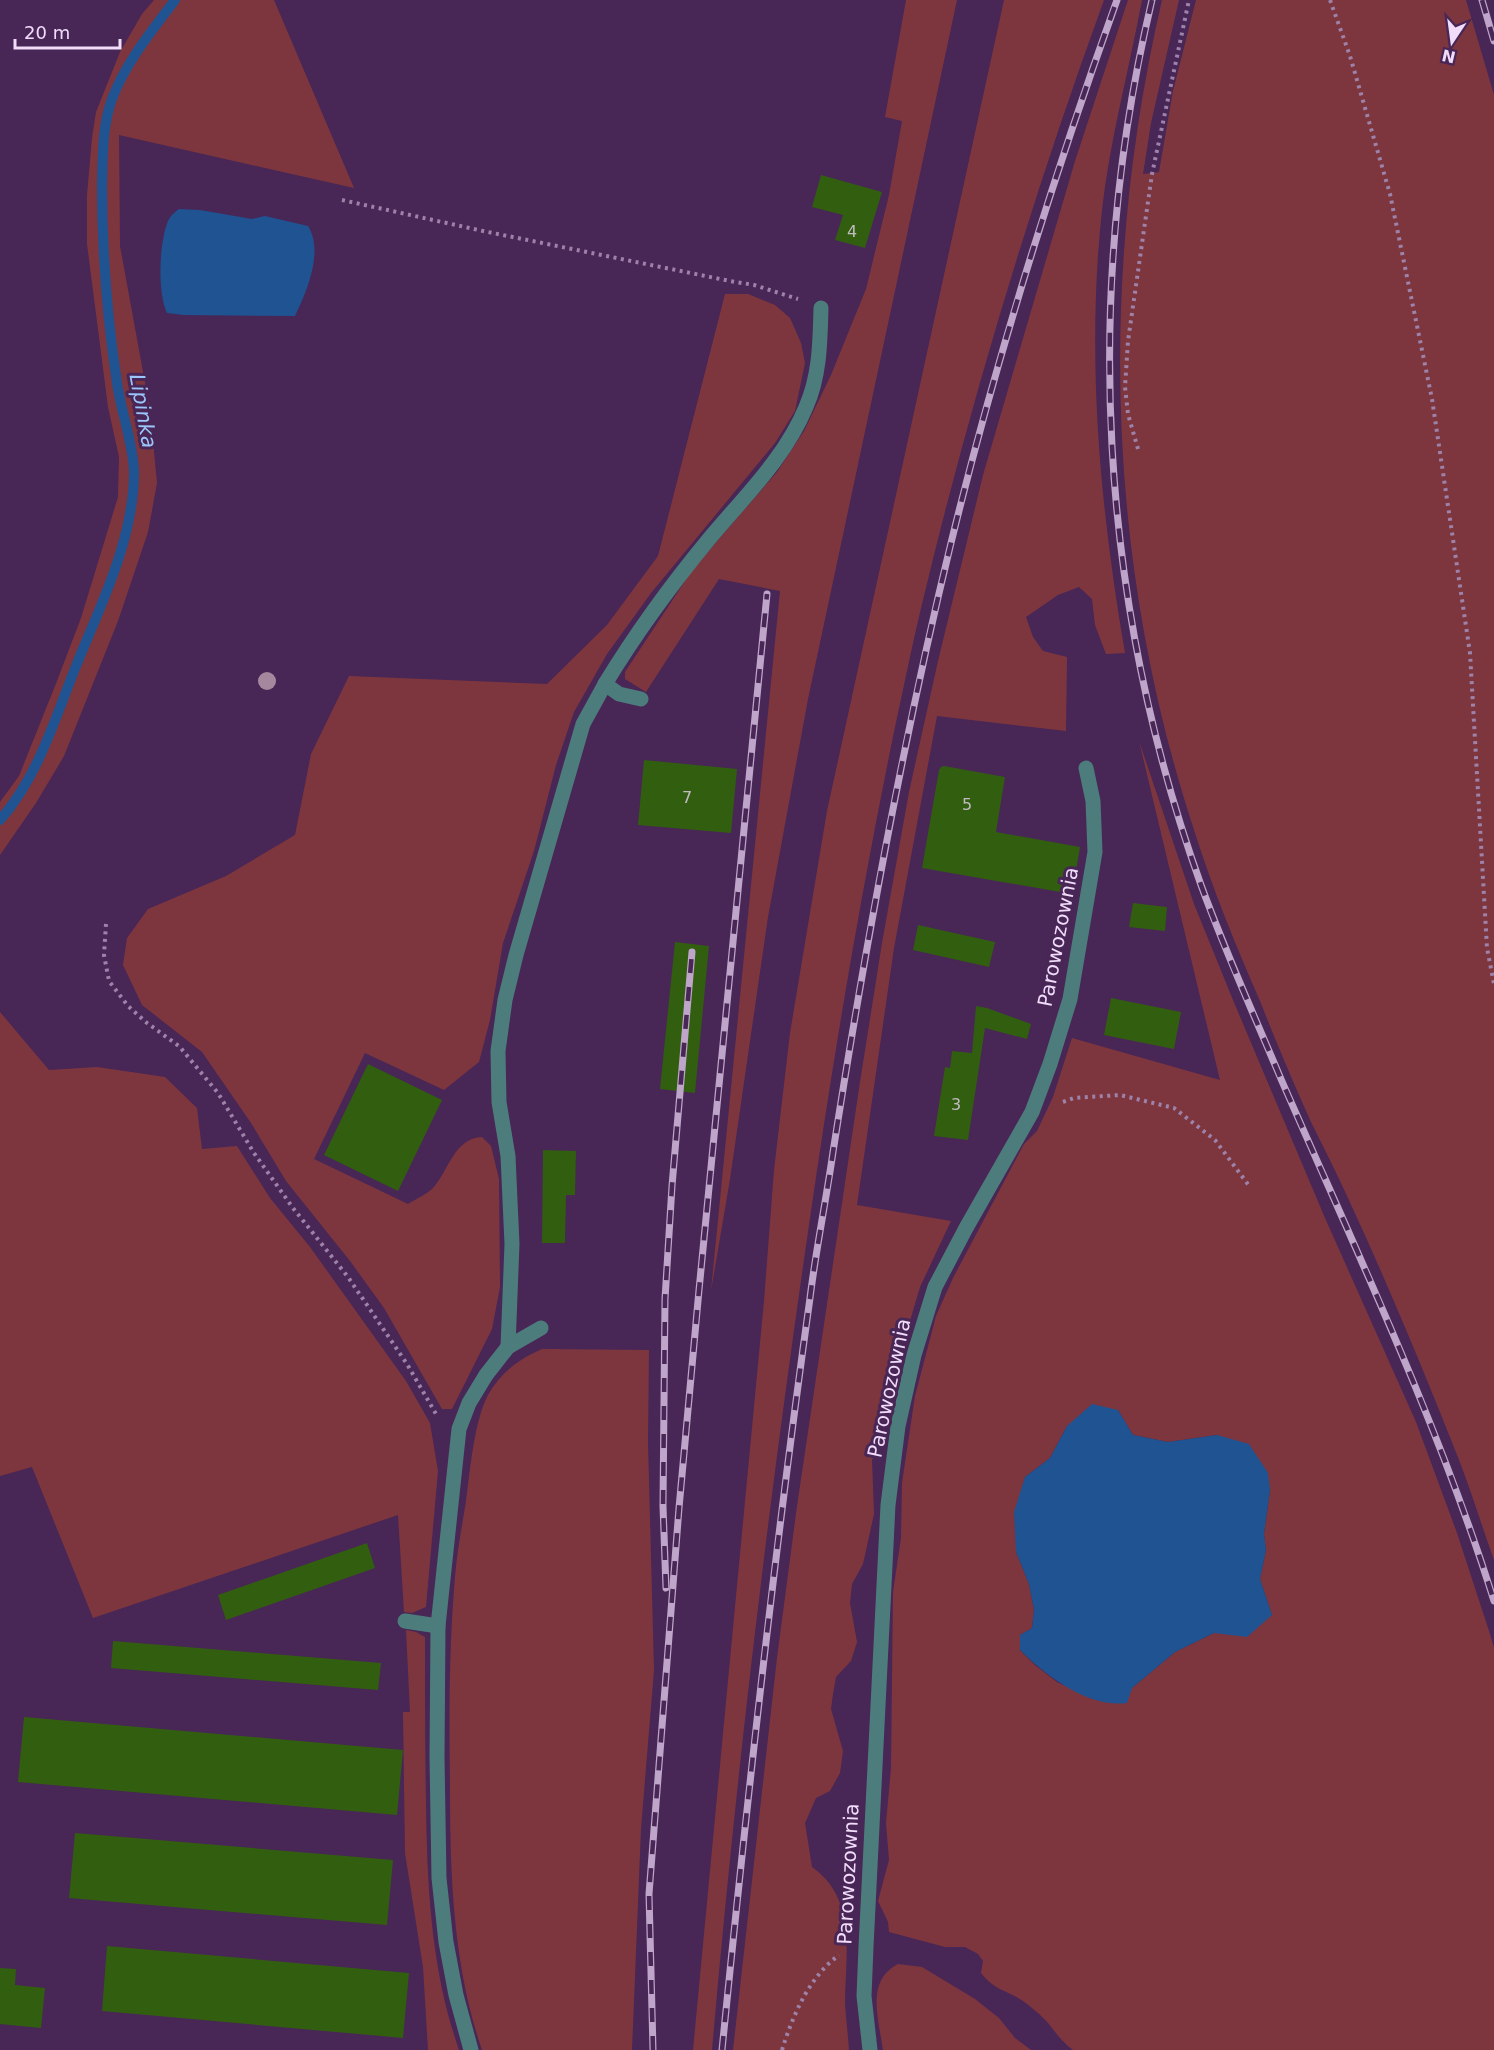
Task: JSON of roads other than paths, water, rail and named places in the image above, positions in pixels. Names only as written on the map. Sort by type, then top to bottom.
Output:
[{"type":"lane","points":[[508,1347],[512,1244],[508,1156],[500,1102],[498,1051],[505,1000],[519,944],[583,724],[622,655],[669,589],[775,462],[790,439],[807,406],[819,364],[821,308]]},
{"type":"lane","points":[[605,684],[619,694],[641,699]]},
{"type":"lane","name":"Parowozownia","points":[[870,2050],[864,1996],[866,1947],[888,1505],[898,1426],[914,1355],[935,1287],[1032,1112],[1070,999],[1095,852],[1092,801],[1086,768]]},
{"type":"lane","points":[[471,2050],[456,1995],[448,1953],[439,1878],[438,1626],[459,1429],[469,1403],[508,1347],[541,1328]]},
{"type":"lane","points":[[405,1621],[438,1626]]},
{"type":"water","points":[[179,209],[200,210],[252,219],[265,216],[308,226],[313,236],[314,259],[309,283],[295,316],[167,313],[162,293],[161,252],[169,219]]},
{"type":"water","points":[[1092,1404],[1118,1410],[1133,1435],[1168,1442],[1217,1435],[1249,1444],[1268,1473],[1270,1490],[1264,1534],[1266,1550],[1260,1579],[1272,1615],[1247,1637],[1214,1633],[1175,1652],[1132,1688],[1127,1703],[1112,1703],[1083,1695],[1055,1680],[1020,1650],[1020,1635],[1032,1628],[1034,1610],[1029,1584],[1016,1552],[1014,1512],[1025,1477],[1050,1458],[1067,1426]]},
{"type":"waterway","name":"Lipinka","points":[[0,820],[24,786],[52,729],[104,599],[122,549],[128,523],[134,472],[110,333],[102,209],[104,141],[106,120],[112,99],[124,72],[175,0]]},
{"type":"railway","points":[[722,2050],[762,1674],[812,1280],[858,999],[886,846],[916,694],[968,474],[1006,337],[1048,202],[1117,0]]},
{"type":"railway","points":[[1152,0],[1130,111],[1116,222],[1110,334],[1112,446],[1122,558],[1140,668],[1167,777],[1210,910],[1281,1079],[1395,1337],[1448,1468],[1494,1601]]},
{"type":"railway","points":[[1482,0],[1494,41]]},
{"type":"railway","points":[[653,2050],[649,1894],[679,1508],[767,594]]},
{"type":"railway","points":[[666,1588],[663,1506],[665,1299],[692,952]]}]
